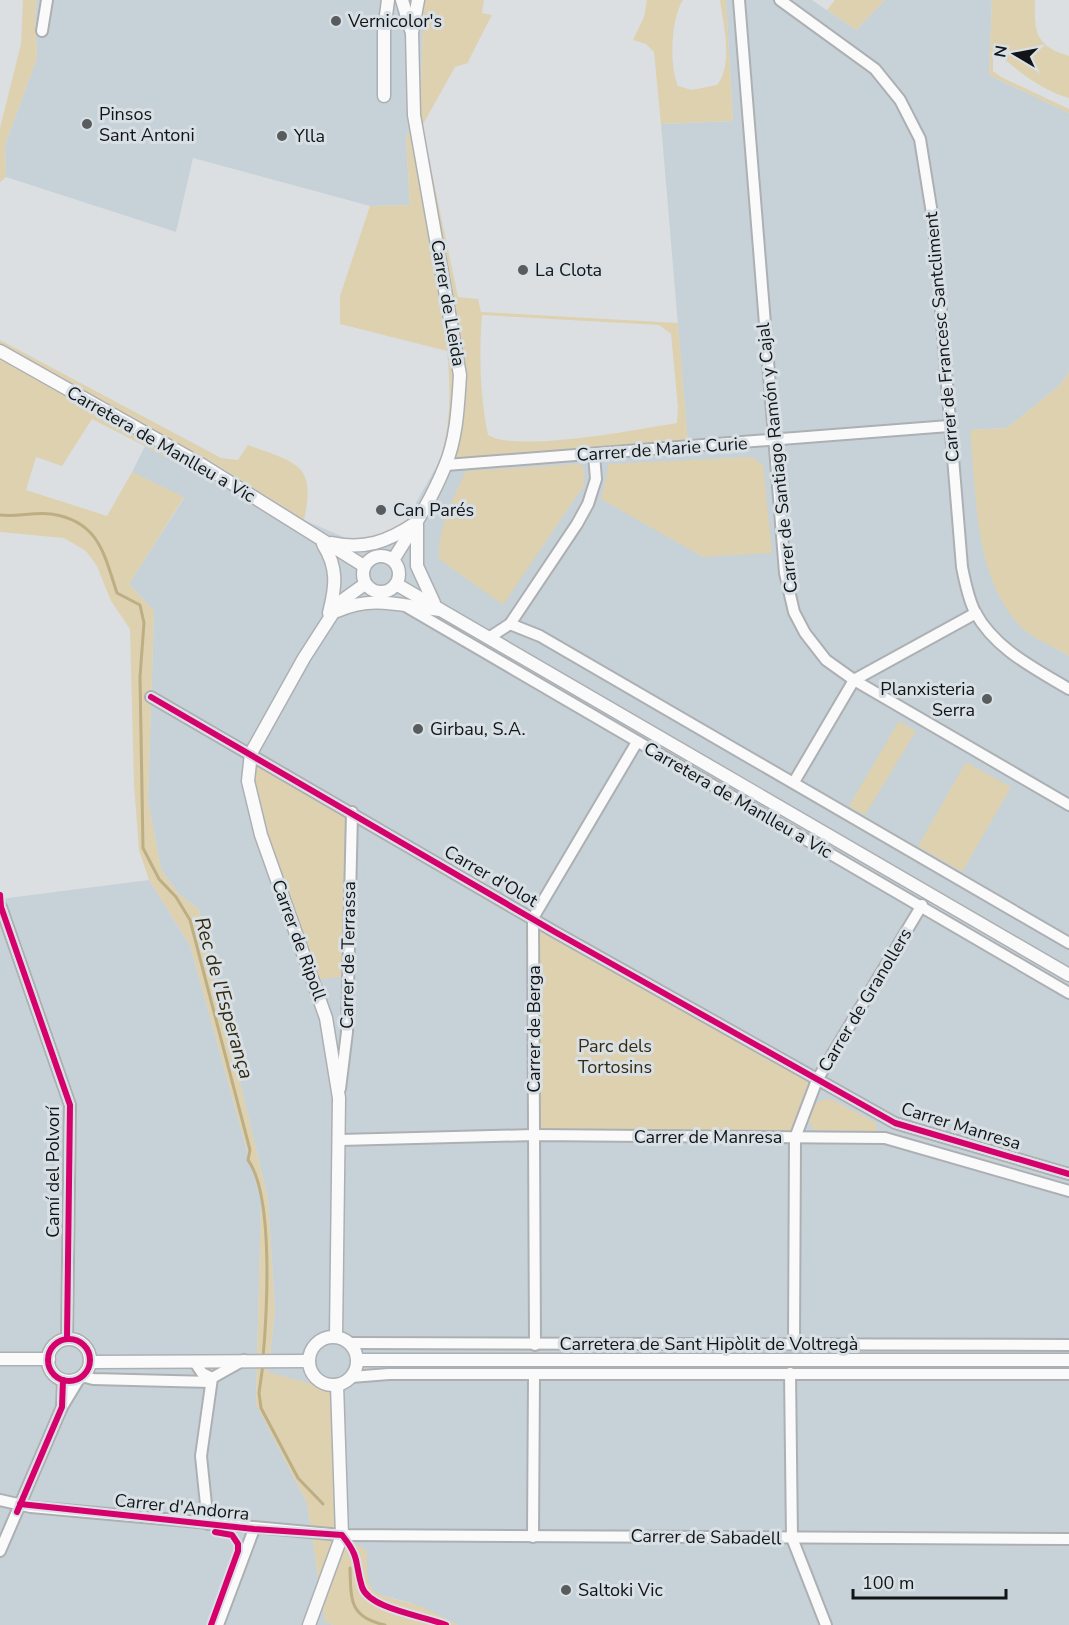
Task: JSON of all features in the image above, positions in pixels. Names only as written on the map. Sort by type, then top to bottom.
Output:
[{"type":"street","points":[[42,31],[47,0]]},
{"type":"street","points":[[384,96],[384,31],[388,0]]},
{"type":"street","name":"Carrer de Lleida","points":[[402,0],[412,33]]},
{"type":"street","name":"Carrer de Lleida","points":[[393,560],[417,522],[446,465],[458,414],[460,375],[414,115],[412,33],[418,0]]},
{"type":"street","name":"Carrer de Santiago Ramón y Cajal","points":[[739,0],[772,441],[785,573],[794,612],[805,633],[826,660],[854,680],[1069,805]]},
{"type":"street","name":"Carrer de Francesc Santcliment","points":[[780,0],[875,69],[900,100],[920,139],[934,226],[962,567],[976,613],[995,638],[1017,658],[1069,688]]},
{"type":"street","name":"Carretera de Manlleu a Vic","points":[[0,351],[204,466],[364,566]]},
{"type":"street","name":"Carrer de Marie Curie","points":[[446,465],[949,426]]},
{"type":"street","points":[[490,637],[510,624],[588,504],[596,479],[594,455]]},
{"type":"street","points":[[417,522],[417,566],[439,608]]},
{"type":"street","name":"Carretera de Manlleu a Vic","points":[[321,540],[349,546],[367,546],[384,542],[417,522]]},
{"type":"street","points":[[321,540],[333,558],[336,576],[330,618]]},
{"type":"street","points":[[377,555],[393,560],[399,571],[396,584],[388,591],[381,592],[365,584],[362,574],[364,566],[377,555]]},
{"type":"street","name":"Carrer de Ripoll","points":[[336,1336],[339,1098],[327,1018],[261,835],[248,781],[251,753],[330,618],[340,603],[365,584]]},
{"type":"street","name":"Carretera de Manlleu a Vic","points":[[396,584],[1069,975]]},
{"type":"street","name":"Carretera de Manlleu a Vic","points":[[330,618],[358,602],[377,601],[407,607],[439,608]]},
{"type":"street","name":"Carretera de Manlleu a Vic","points":[[407,607],[922,905],[1069,993]]},
{"type":"street","points":[[794,783],[854,680],[976,613]]},
{"type":"street","points":[[510,624],[540,636],[1069,943]]},
{"type":"street","name":"Carrer d'Olot","points":[[151,696],[817,1080]]},
{"type":"street","points":[[533,918],[637,742]]},
{"type":"street","name":"Carrer de Terrassa","points":[[339,1098],[347,1032],[352,812]]},
{"type":"street","name":"Carrer de Granollers","points":[[794,1344],[795,1138],[817,1080],[922,905]]},
{"type":"street","name":"Camí del Polvorí","points":[[1,907],[70,1105],[67,1339]]},
{"type":"street","name":"Carrer de Berga","points":[[533,918],[535,1345]]},
{"type":"street","name":"Carrer Manresa","points":[[817,1080],[895,1123],[1069,1174]]},
{"type":"street","name":"Carrer de Manresa","points":[[340,1140],[534,1135],[885,1138],[1069,1191]]},
{"type":"street","points":[[336,1336],[350,1343],[358,1360],[351,1377],[337,1385],[318,1379],[312,1373],[309,1362],[310,1352],[318,1341],[336,1336]]},
{"type":"street","points":[[0,1551],[62,1407],[80,1377],[90,1362],[86,1348],[74,1340],[67,1339],[54,1346],[49,1359],[53,1373],[63,1380],[80,1377],[211,1380],[244,1360]]},
{"type":"street","name":"Carretera de Sant Hipòlit de Voltregà","points":[[350,1343],[1069,1345]]},
{"type":"street","points":[[0,1359],[49,1359]]},
{"type":"street","points":[[90,1362],[244,1360],[309,1362]]},
{"type":"street","name":"Carretera de Sant Hipòlit de Voltregà","points":[[358,1360],[1069,1360]]},
{"type":"street","points":[[194,1361],[202,1373],[211,1380]]},
{"type":"street","points":[[790,1373],[792,1538],[826,1625]]},
{"type":"street","name":"Carretera de Sant Hipòlit de Voltregà","points":[[351,1377],[388,1374],[1069,1374]]},
{"type":"street","points":[[533,1537],[534,1375]]},
{"type":"street","points":[[62,1407],[63,1380]]},
{"type":"street","points":[[208,1524],[201,1456],[211,1380]]},
{"type":"street","points":[[309,1625],[342,1536],[337,1385]]},
{"type":"street","name":"Carrer d'Andorra","points":[[0,1500],[254,1529],[342,1536]]},
{"type":"street","points":[[218,1625],[254,1529]]},
{"type":"street","name":"Carrer de Sabadell","points":[[342,1536],[1069,1539]]},
{"type":"shaded area","points":[[37,0],[424,0],[420,110],[406,137],[410,205],[370,206],[193,158],[176,232],[6,177],[5,145],[37,58],[35,17]]},
{"type":"shaded area","points":[[726,0],[812,0],[856,30],[885,0],[992,0],[989,75],[1069,113],[1069,372],[1060,385],[1007,428],[971,430],[1022,628],[1069,656],[1069,1625],[458,1625],[411,1603],[375,1594],[366,1579],[366,1551],[342,1535],[268,1372],[275,1311],[268,1199],[199,910],[178,893],[161,869],[148,800],[154,611],[129,584],[184,498],[132,472],[145,446],[199,474],[207,459],[304,520],[353,541],[374,540],[403,526],[440,460],[688,444],[661,124],[733,121]]},
{"type":"shaded area","points":[[149,880],[190,945],[261,1201],[256,1404],[307,1503],[325,1621],[333,1625],[0,1625],[0,899]]},
{"type":"green space","points":[[23,0],[37,0],[35,17],[37,58],[5,145],[6,177],[0,182],[0,128],[21,44]]},
{"type":"green space","points":[[424,0],[484,0],[482,13],[492,15],[468,63],[455,67],[422,126],[458,297],[478,299],[481,312],[678,323],[688,444],[440,460],[444,447],[449,406],[447,351],[340,324],[340,296],[370,206],[410,205],[406,137],[420,110]],"holes":[[[482,315],[659,325],[671,334],[678,407],[677,423],[551,441],[503,440],[488,435],[481,375]]]},
{"type":"green space","points":[[647,0],[683,0],[674,30],[673,66],[678,86],[692,90],[717,85],[722,77],[726,44],[720,0],[726,0],[733,121],[661,124],[654,52],[646,44],[633,40],[644,17]]},
{"type":"green space","points":[[835,0],[885,0],[856,30],[827,10]]},
{"type":"green space","points":[[992,0],[1035,0],[1035,21],[1039,37],[1050,48],[1069,56],[1069,98],[1039,85],[996,52],[993,52],[993,71],[1069,109],[1069,113],[989,75]]},
{"type":"green space","points":[[0,340],[221,458],[238,460],[248,445],[290,461],[299,468],[304,476],[307,501],[304,520],[208,459],[199,474],[92,419],[62,466],[36,457],[26,490],[107,516],[132,472],[184,497],[129,584],[154,611],[148,800],[161,869],[178,893],[199,910],[268,1199],[275,1311],[268,1372],[333,1390],[342,1535],[367,1551],[368,1576],[373,1590],[386,1597],[422,1607],[458,1625],[333,1625],[325,1622],[307,1503],[256,1404],[261,1201],[190,945],[149,880],[139,850],[134,785],[130,629],[111,601],[97,566],[86,551],[64,538],[0,532]]},
{"type":"green space","points":[[1069,372],[1069,656],[1021,627],[1005,607],[994,584],[980,534],[970,430],[1007,428],[1060,385]]},
{"type":"green space","points":[[752,457],[763,465],[772,553],[703,557],[601,499],[609,464]]},
{"type":"green space","points":[[579,464],[584,468],[584,485],[503,605],[439,559],[443,525],[466,471]]},
{"type":"green space","points":[[899,721],[916,731],[865,815],[849,806]]},
{"type":"green space","points":[[251,753],[352,812],[348,976],[314,980],[248,781]]},
{"type":"green space","points":[[966,762],[1011,787],[962,872],[918,846]]},
{"type":"green space","name":"Parc dels Tortosins","points":[[533,918],[817,1080],[795,1138],[534,1135]]},
{"type":"green space","points":[[831,1099],[876,1123],[877,1131],[814,1130],[809,1121],[812,1108],[821,1100]]},
{"type":"waterway","name":"Rec de l'Esperança","points":[[0,515],[51,514],[80,524],[90,532],[103,553],[117,593],[140,605],[144,623],[140,677],[143,848],[159,879],[176,897],[190,920],[250,1150],[248,1160],[256,1177],[262,1200],[267,1255],[263,1358]]},
{"type":"waterway","name":"Rec de l'Esperança","points":[[263,1364],[259,1393],[261,1408],[298,1478],[323,1504]]},
{"type":"waterway","name":"Rec de l'Esperança","points":[[350,1568],[354,1606],[364,1617],[385,1625]]},
{"type":"cycle path","points":[[151,697],[555,932],[895,1123],[1069,1174]]},
{"type":"cycle path","points":[[0,895],[1,907],[70,1105],[67,1339]]},
{"type":"cycle path","points":[[69,1339],[84,1345],[90,1360],[84,1375],[69,1381],[54,1375],[48,1360],[54,1345],[69,1339]]},
{"type":"cycle path","points":[[17,1512],[62,1407],[63,1380]]},
{"type":"cycle path","points":[[20,1504],[254,1529],[342,1535],[355,1555],[362,1587],[367,1595],[399,1611],[446,1625]]},
{"type":"cycle path","points":[[211,1625],[238,1551],[238,1544],[232,1535],[215,1532]]},
{"type":"place","name":"Vernicolor's","points":[[336,21]]},
{"type":"place","name":"Pinsos Sant Antoni","points":[[87,124]]},
{"type":"place","name":"Ylla","points":[[282,136]]},
{"type":"place","name":"La Clota","points":[[523,270]]},
{"type":"place","name":"Can Parés","points":[[381,510]]},
{"type":"place","name":"Planxisteria Serra","points":[[987,699]]},
{"type":"place","name":"Girbau, S.A.","points":[[418,729]]},
{"type":"place","name":"Saltoki Vic","points":[[566,1590]]}]
